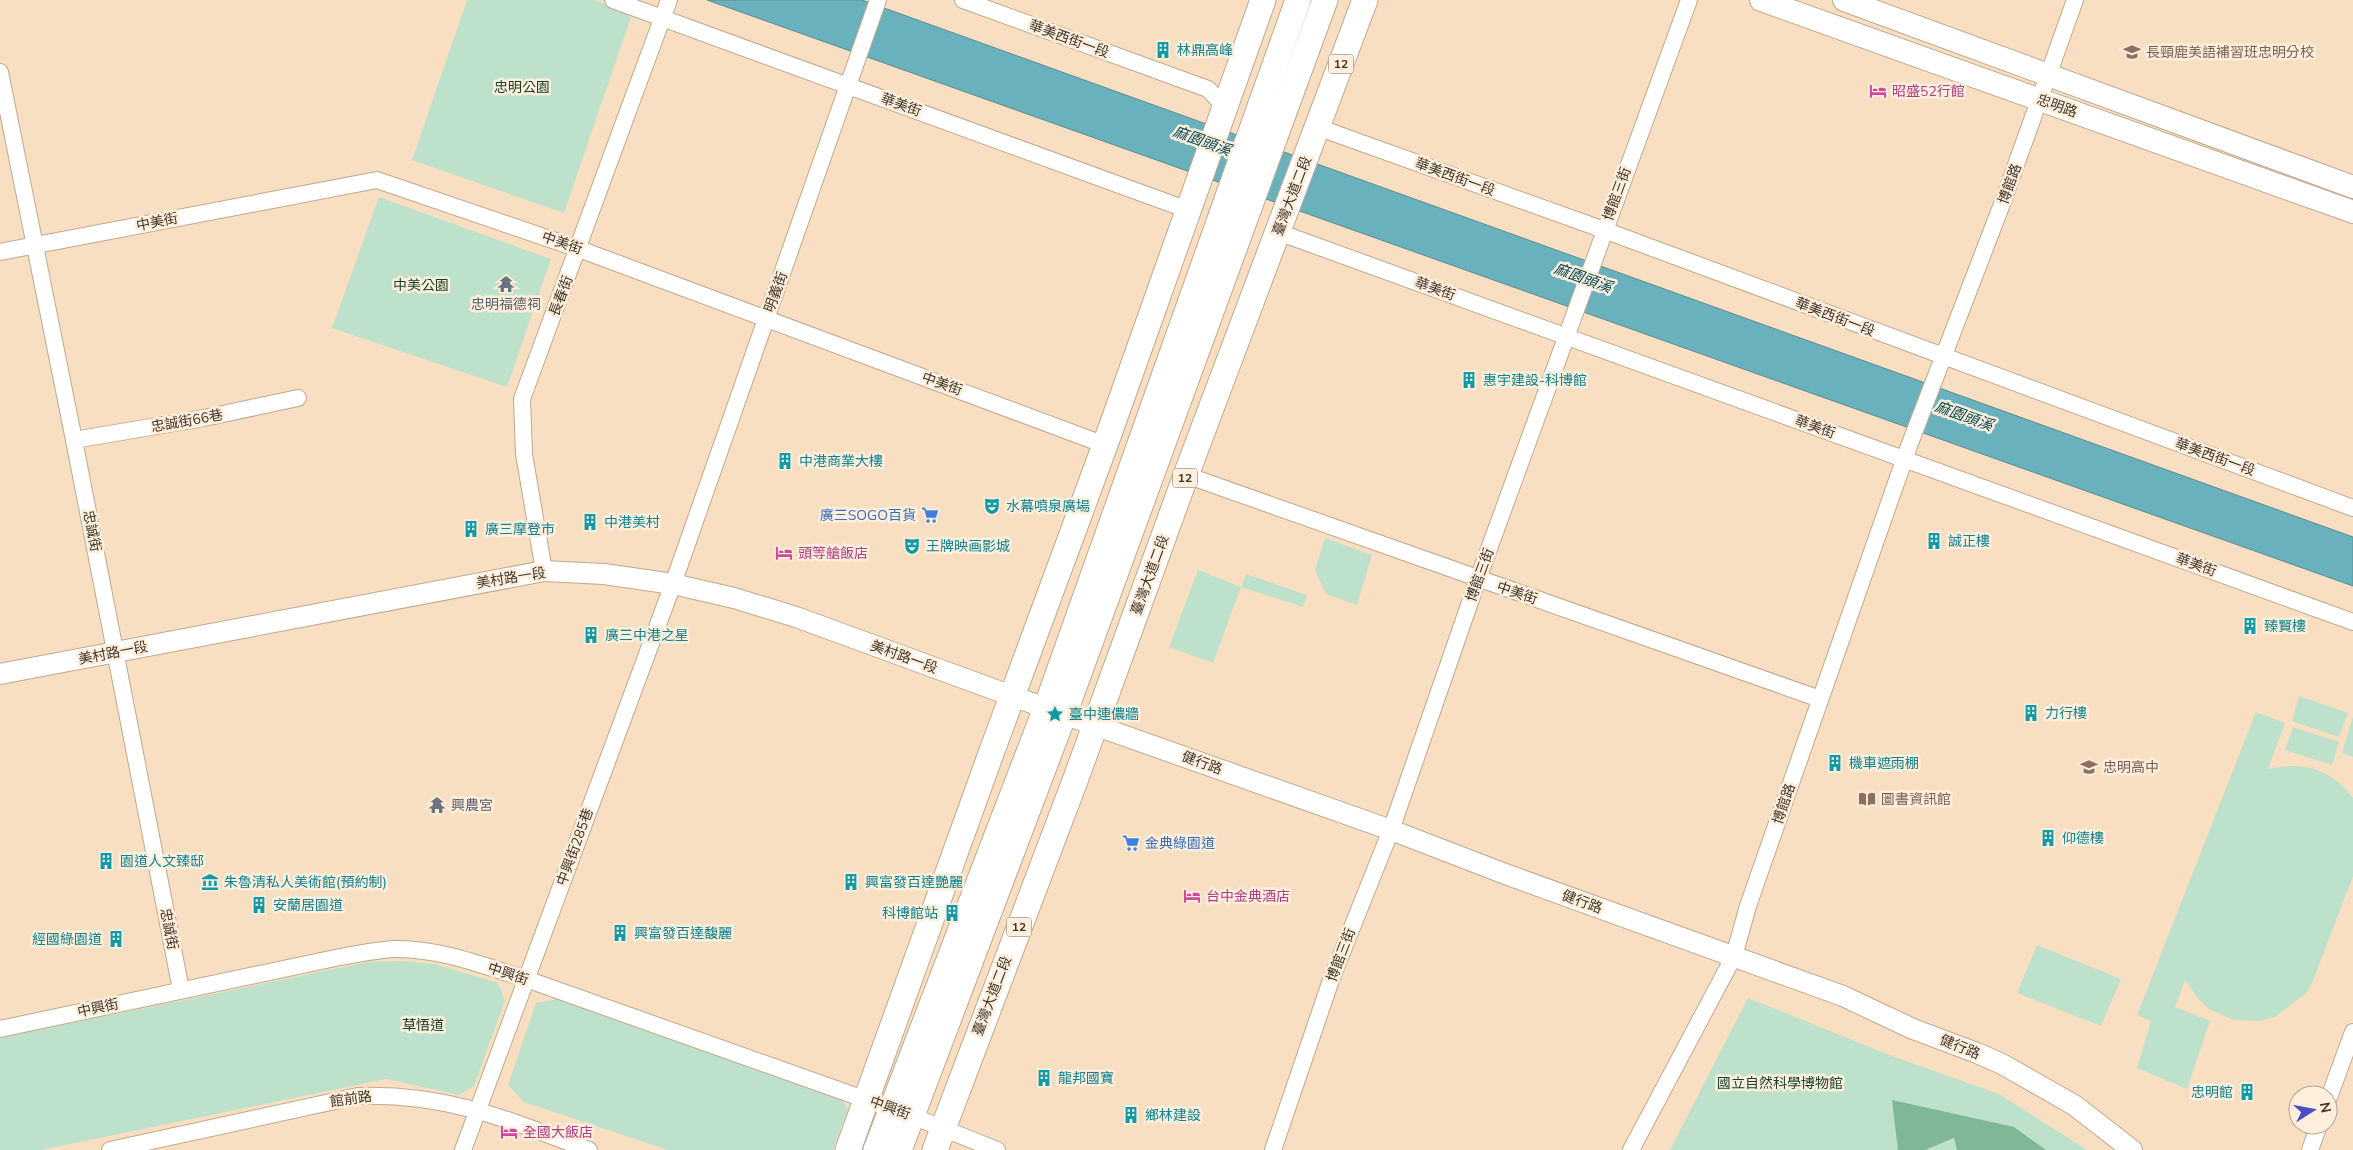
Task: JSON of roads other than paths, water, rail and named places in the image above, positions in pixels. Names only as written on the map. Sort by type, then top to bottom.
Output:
[{"type":"main road","points":[[848,1150],[1105,445],[1263,0]]},
{"type":"main road","points":[[1232,221],[1256,118],[1298,0]]},
{"type":"main road","points":[[876,1150],[902,1112],[1055,711],[1232,221],[1283,114],[1325,0]]},
{"type":"main road","name":"臺灣大道二段","points":[[938,1140],[1365,0]]},
{"type":"main road","name":"忠明路","points":[[1761,0],[2353,212]]},
{"type":"main road","name":"忠明路","points":[[1844,0],[2353,187]]},
{"type":"main road","points":[[899,1150],[902,1112]]},
{"type":"street","name":"華美街","points":[[613,0],[666,7],[1188,210]]},
{"type":"street","name":"明義街","points":[[673,584],[852,79],[878,0]]},
{"type":"street","name":"華美西街一段","points":[[963,0],[1208,89],[1225,107]]},
{"type":"street","name":"博館三街","points":[[1273,1150],[1331,980],[1391,830],[1478,579],[1689,0]]},
{"type":"street","name":"博館路","points":[[1631,1150],[1734,956],[1748,906],[1906,453],[2041,100],[2075,0]]},
{"type":"street","name":"長春街","points":[[544,571],[524,454],[522,399],[579,249],[666,7]]},
{"type":"street","name":"忠誠街","points":[[0,72],[181,990]]},
{"type":"street","name":"華美西街一段","points":[[1317,127],[1941,361],[2353,508]]},
{"type":"street","name":"中美街","points":[[0,252],[377,180],[579,249],[1105,445]]},
{"type":"street","name":"華美街","points":[[1278,232],[1568,332],[1906,453],[2353,622]]},
{"type":"street","name":"忠誠街66巷","points":[[74,440],[204,418],[298,398]]},
{"type":"street","name":"中美街","points":[[1186,475],[1820,699]]},
{"type":"street","name":"美村路一段","points":[[0,674],[544,571],[604,574],[673,584],[734,598],[796,617],[1012,696]]},
{"type":"street","name":"中興街285巷","points":[[463,1150],[673,584]]},
{"type":"street","name":"健行路","points":[[1012,696],[1391,830],[1508,875],[1843,996],[1913,1028],[2002,1064],[2074,1105],[2132,1150]]},
{"type":"street","name":"中興街","points":[[0,1030],[340,957],[394,949],[420,950],[453,957],[526,979],[902,1112],[938,1140],[998,1150]]},
{"type":"street","points":[[2334,1085],[2353,1032]]},
{"type":"street","name":"館前路","points":[[110,1150],[358,1096],[390,1095],[460,1105],[589,1150]]},
{"type":"street","points":[[2310,1150],[2315,1135]]},
{"type":"street","points":[[938,1140],[962,1150]]},
{"type":"water","name":"麻園頭溪","points":[[707,0],[862,0],[2353,537],[2353,586]]},
{"type":"place","name":"林鼎高峰","points":[[1163,50]]},
{"type":"place","name":"長頸鹿美語補習班忠明分校","points":[[2132,52]]},
{"type":"place","name":"昭盛52行館","points":[[1878,91]]},
{"type":"place","name":"忠明福德祠","points":[[506,284]]},
{"type":"place","name":"惠宇建設-科博館","points":[[1469,380]]},
{"type":"place","name":"中港商業大樓","points":[[785,461]]},
{"type":"place","name":"水幕噴泉廣場","points":[[992,506]]},
{"type":"place","name":"廣三SOGO百貨","points":[[930,515]]},
{"type":"place","name":"中港美村","points":[[590,522]]},
{"type":"place","name":"廣三摩登市","points":[[471,529]]},
{"type":"place","name":"誠正樓","points":[[1934,541]]},
{"type":"place","name":"王牌映画影城","points":[[912,546]]},
{"type":"place","name":"頭等艙飯店","points":[[784,553]]},
{"type":"place","name":"臻賢樓","points":[[2250,626]]},
{"type":"place","name":"廣三中港之星","points":[[591,635]]},
{"type":"place","name":"力行樓","points":[[2031,713]]},
{"type":"place","name":"臺中連儂牆","points":[[1055,714]]},
{"type":"place","name":"機車遮雨棚","points":[[1835,763]]},
{"type":"place","name":"忠明高中","points":[[2089,767]]},
{"type":"place","name":"圖書資訊館","points":[[1867,799]]},
{"type":"place","name":"興農宮","points":[[437,805]]},
{"type":"place","name":"仰德樓","points":[[2048,838]]},
{"type":"place","name":"金典綠園道","points":[[1131,843]]},
{"type":"place","name":"園道人文臻邸","points":[[106,861]]},
{"type":"place","name":"朱魯清私人美術館(預約制)","points":[[210,882]]},
{"type":"place","name":"興富發百達艷麗","points":[[851,882]]},
{"type":"place","name":"台中金典酒店","points":[[1192,896]]},
{"type":"place","name":"安蘭居園道","points":[[259,905]]},
{"type":"place","name":"科博館站","points":[[952,913]]},
{"type":"place","name":"興富發百達馥麗","points":[[620,933]]},
{"type":"place","name":"經國綠園道","points":[[116,939]]},
{"type":"place","name":"龍邦國寶","points":[[1044,1078]]},
{"type":"place","name":"忠明館","points":[[2247,1092]]},
{"type":"place","name":"鄉林建設","points":[[1131,1115]]},
{"type":"place","name":"全國大飯店","points":[[509,1132]]},
{"type":"park label","name":"忠明公園","points":[[522,87]]},
{"type":"park label","name":"中美公園","points":[[421,285]]},
{"type":"park label","name":"草悟道","points":[[423,1025]]},
{"type":"park label","name":"國立自然科學博物館","points":[[1780,1083]]}]
